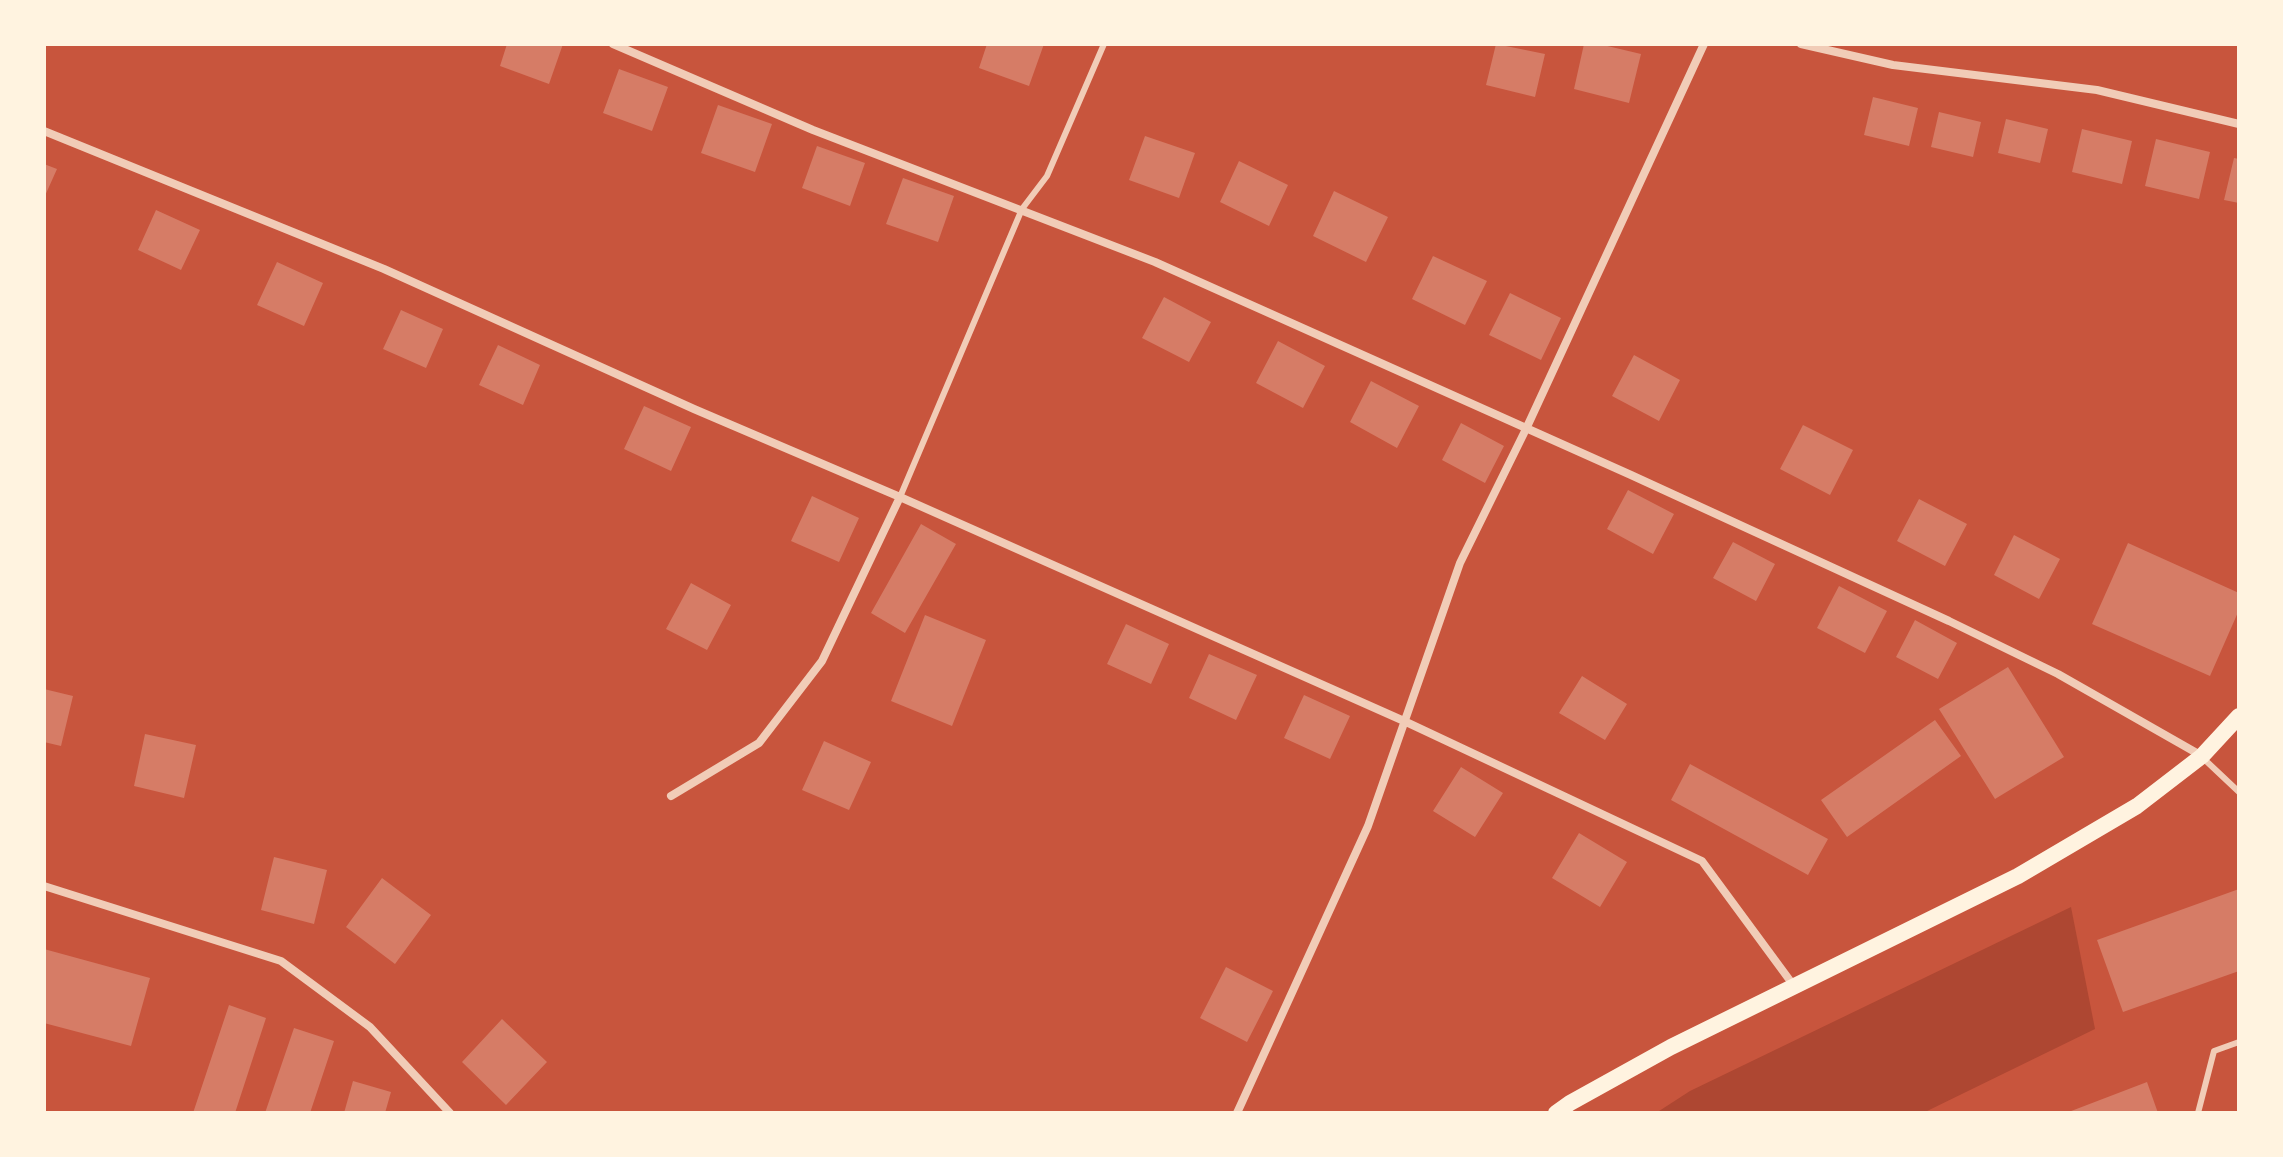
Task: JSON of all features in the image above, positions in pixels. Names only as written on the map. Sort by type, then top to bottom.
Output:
[{"type":"main road","points":[[1556,1113],[1671,1047],[2018,876],[2137,806],[2202,756],[2239,716]]},
{"type":"street","points":[[613,44],[813,130],[1155,262],[1949,621],[2058,674],[2202,756]]},
{"type":"street","points":[[1237,1113],[1368,826],[1460,563],[1526,429],[1704,44]]},
{"type":"street","points":[[1801,44],[1893,65],[2097,90],[2239,124]]},
{"type":"street","points":[[44,131],[384,269],[694,409],[1404,721],[1702,861],[1794,987]]},
{"type":"street","points":[[671,796],[759,743],[822,661],[900,497]]},
{"type":"street","points":[[44,886],[281,961],[370,1027],[450,1113]]},
{"type":"lane","points":[[900,497],[1022,209],[1047,176],[1104,44]]},
{"type":"lane","points":[[2202,756],[2239,792]]},
{"type":"lane","points":[[2198,1113],[2214,1051],[2239,1042]]},
{"type":"shaded area","points":[[2071,907],[2095,1029],[1923,1113],[1656,1113],[1690,1091]]},
{"type":"building","points":[[507,44],[563,44],[549,84],[500,66]]},
{"type":"building","points":[[987,44],[1044,44],[1029,86],[979,68]]},
{"type":"building","points":[[1496,44],[1545,54],[1535,97],[1486,85]]},
{"type":"building","points":[[1584,44],[1599,44],[1641,54],[1629,103],[1574,89]]},
{"type":"building","points":[[619,69],[668,87],[652,131],[603,113]]},
{"type":"building","points":[[1873,97],[1918,108],[1909,146],[1864,135]]},
{"type":"building","points":[[718,105],[772,124],[755,172],[701,153]]},
{"type":"building","points":[[1939,112],[1981,122],[1973,157],[1931,147]]},
{"type":"building","points":[[2006,119],[2048,129],[2040,163],[1998,153]]},
{"type":"building","points":[[2082,129],[2132,141],[2122,184],[2072,172]]},
{"type":"building","points":[[1145,136],[1195,153],[1179,198],[1129,180]]},
{"type":"building","points":[[2156,139],[2210,152],[2199,199],[2145,186]]},
{"type":"building","points":[[817,146],[865,163],[850,206],[802,188]]},
{"type":"building","points":[[2234,158],[2239,159],[2239,203],[2224,200]]},
{"type":"building","points":[[1239,161],[1288,185],[1269,226],[1220,202]]},
{"type":"building","points":[[44,164],[57,169],[44,198]]},
{"type":"building","points":[[903,178],[954,196],[938,242],[886,224]]},
{"type":"building","points":[[1334,191],[1388,217],[1366,262],[1313,236]]},
{"type":"building","points":[[156,210],[200,230],[181,270],[138,250]]},
{"type":"building","points":[[1433,256],[1487,281],[1465,325],[1412,299]]},
{"type":"building","points":[[277,262],[323,283],[304,326],[257,305]]},
{"type":"building","points":[[1510,293],[1561,318],[1541,360],[1489,335]]},
{"type":"building","points":[[1164,297],[1211,322],[1189,362],[1142,338]]},
{"type":"building","points":[[401,310],[443,329],[426,368],[383,349]]},
{"type":"building","points":[[1278,341],[1325,366],[1303,408],[1256,383]]},
{"type":"building","points":[[498,345],[540,365],[523,405],[479,385]]},
{"type":"building","points":[[1634,355],[1680,380],[1659,421],[1612,396]]},
{"type":"building","points":[[1371,381],[1419,406],[1397,448],[1350,422]]},
{"type":"building","points":[[644,406],[691,427],[671,471],[624,449]]},
{"type":"building","points":[[1461,423],[1504,446],[1485,483],[1442,460]]},
{"type":"building","points":[[1803,425],[1853,450],[1830,495],[1780,469]]},
{"type":"building","points":[[1628,490],[1674,514],[1653,554],[1607,529]]},
{"type":"building","points":[[812,496],[859,518],[839,562],[791,541]]},
{"type":"building","points":[[1919,499],[1967,524],[1945,566],[1897,541]]},
{"type":"building","points":[[921,524],[956,544],[905,633],[871,613]]},
{"type":"building","points":[[2014,535],[2060,559],[2039,599],[1994,575]]},
{"type":"building","points":[[1733,542],[1775,564],[1756,601],[1713,578]]},
{"type":"building","points":[[2128,543],[2239,593],[2239,610],[2210,676],[2092,624]]},
{"type":"building","points":[[691,583],[731,605],[707,650],[666,629]]},
{"type":"building","points":[[1839,586],[1887,611],[1865,653],[1817,628]]},
{"type":"building","points":[[925,615],[986,640],[952,726],[891,701]]},
{"type":"building","points":[[1915,620],[1957,643],[1938,679],[1896,657]]},
{"type":"building","points":[[1126,624],[1169,644],[1151,684],[1107,664]]},
{"type":"building","points":[[1209,654],[1257,675],[1236,720],[1189,698]]},
{"type":"building","points":[[2008,667],[2064,757],[1995,799],[1939,709]]},
{"type":"building","points":[[1582,676],[1627,704],[1605,740],[1559,713]]},
{"type":"building","points":[[44,689],[73,696],[61,746],[44,742]]},
{"type":"building","points":[[1304,695],[1350,716],[1330,759],[1284,738]]},
{"type":"building","points":[[1935,720],[1961,756],[1847,837],[1821,800]]},
{"type":"building","points":[[145,734],[196,745],[184,798],[134,786]]},
{"type":"building","points":[[824,741],[871,762],[849,810],[802,790]]},
{"type":"building","points":[[1690,764],[1828,839],[1808,875],[1671,800]]},
{"type":"building","points":[[1461,767],[1503,793],[1475,837],[1433,811]]},
{"type":"building","points":[[1579,833],[1627,862],[1600,907],[1552,878]]},
{"type":"building","points":[[274,857],[327,870],[314,924],[261,910]]},
{"type":"building","points":[[382,878],[431,915],[395,964],[346,927]]},
{"type":"building","points":[[2239,889],[2239,971],[2123,1012],[2097,940]]},
{"type":"building","points":[[44,949],[150,978],[131,1046],[44,1023]]},
{"type":"building","points":[[1226,967],[1273,991],[1247,1042],[1200,1018]]},
{"type":"building","points":[[229,1005],[266,1018],[235,1113],[193,1113]]},
{"type":"building","points":[[502,1019],[547,1062],[506,1105],[462,1062]]},
{"type":"building","points":[[294,1028],[334,1041],[310,1113],[265,1113]]},
{"type":"building","points":[[353,1081],[391,1092],[385,1113],[344,1113]]},
{"type":"building","points":[[2147,1082],[2158,1113],[2066,1113]]}]
